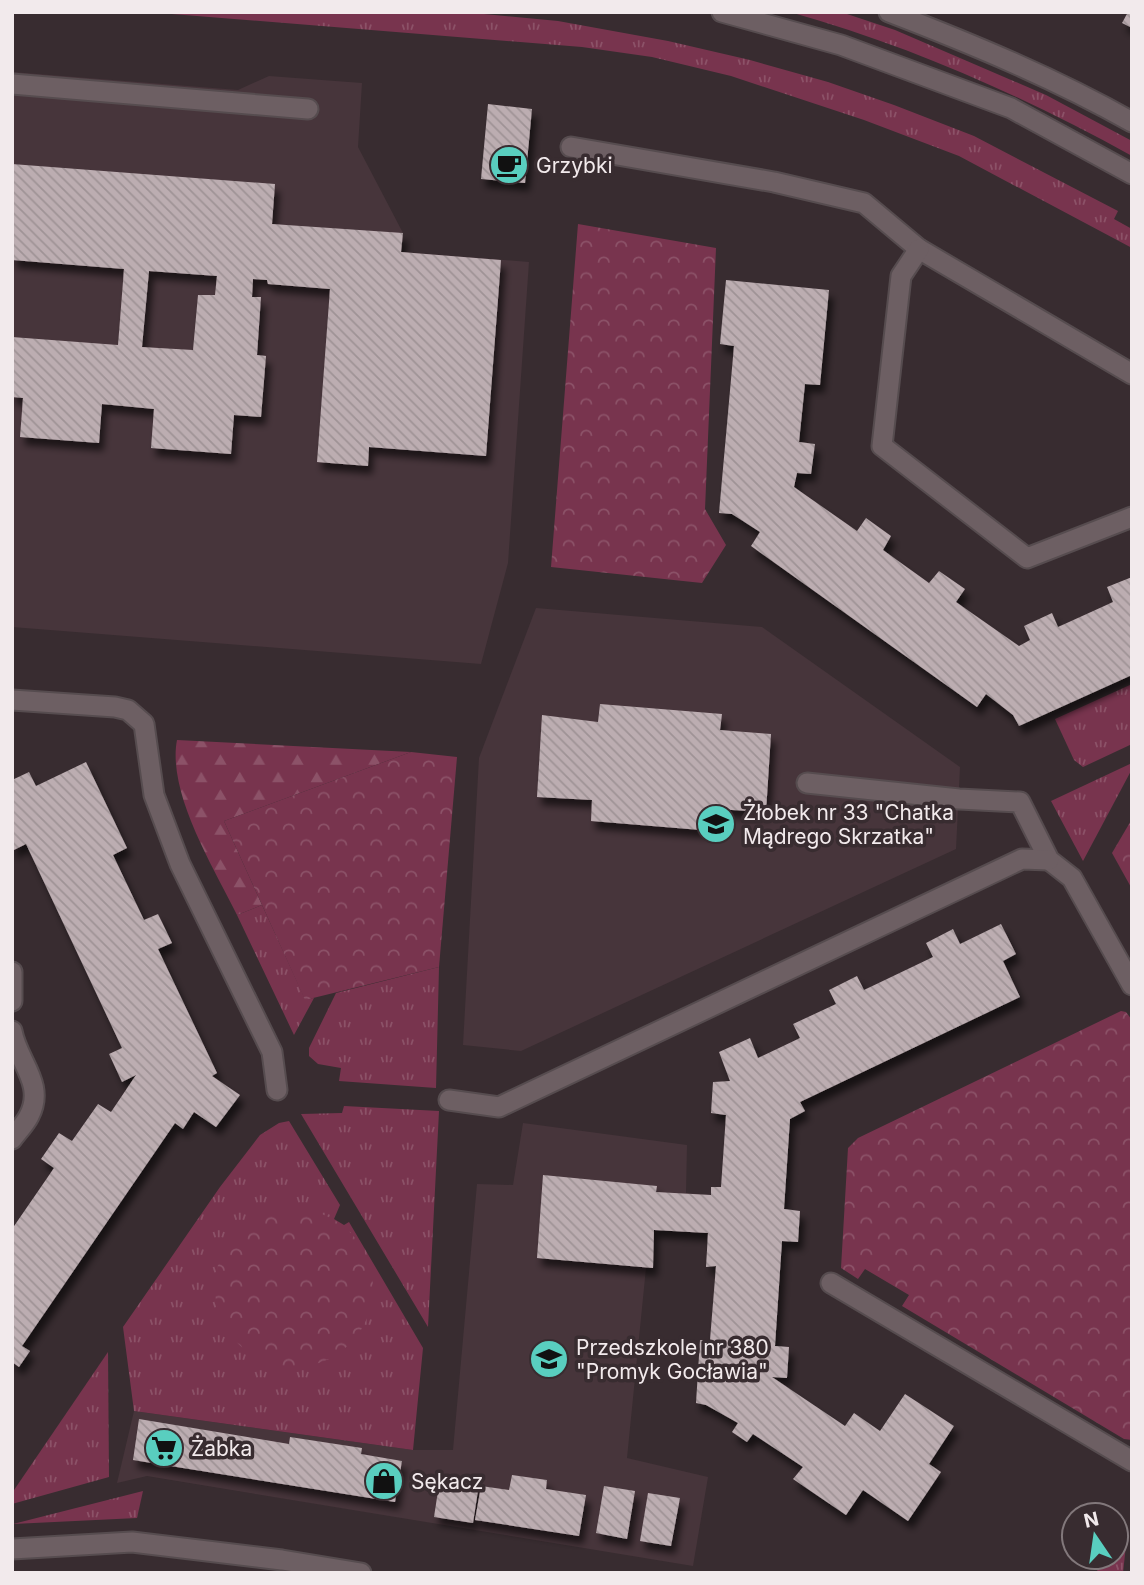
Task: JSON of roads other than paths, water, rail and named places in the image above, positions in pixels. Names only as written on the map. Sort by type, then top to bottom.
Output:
[{"type":"street","points":[[722,12],[841,45],[1011,108],[1132,174]]},
{"type":"street","points":[[889,12],[980,47],[1060,84],[1132,122]]},
{"type":"street","points":[[12,84],[308,109]]},
{"type":"street","points":[[571,147],[775,182],[864,203],[919,249],[1132,374]]},
{"type":"street","points":[[919,249],[901,276],[882,446],[1027,558],[1132,517]]},
{"type":"street","points":[[12,700],[115,707],[128,710],[145,724],[154,795],[180,864],[272,1052],[277,1090]]},
{"type":"street","points":[[807,783],[958,799],[1020,802],[1049,860],[1072,878],[1132,985]]},
{"type":"street","points":[[449,1100],[499,1107],[1022,859],[1049,860]]},
{"type":"street","points":[[12,972],[12,1001]]},
{"type":"street","points":[[12,1031],[15,1045],[34,1083],[36,1094],[30,1115],[12,1139]]},
{"type":"street","points":[[831,1283],[1132,1461]]},
{"type":"street","points":[[12,1549],[132,1542],[282,1560],[361,1573]]},
{"type":"place","name":"Grzybki","points":[[509,165]]},
{"type":"place","name":"Żłobek nr 33 \"Chatka Mądrego Skrzatka\"","points":[[716,824]]},
{"type":"place","name":"Przedszkole nr 380 \"Promyk Gocławia\"","points":[[549,1359]]},
{"type":"place","name":"Żabka","points":[[164,1448]]},
{"type":"place","name":"Sękacz","points":[[384,1481]]}]
